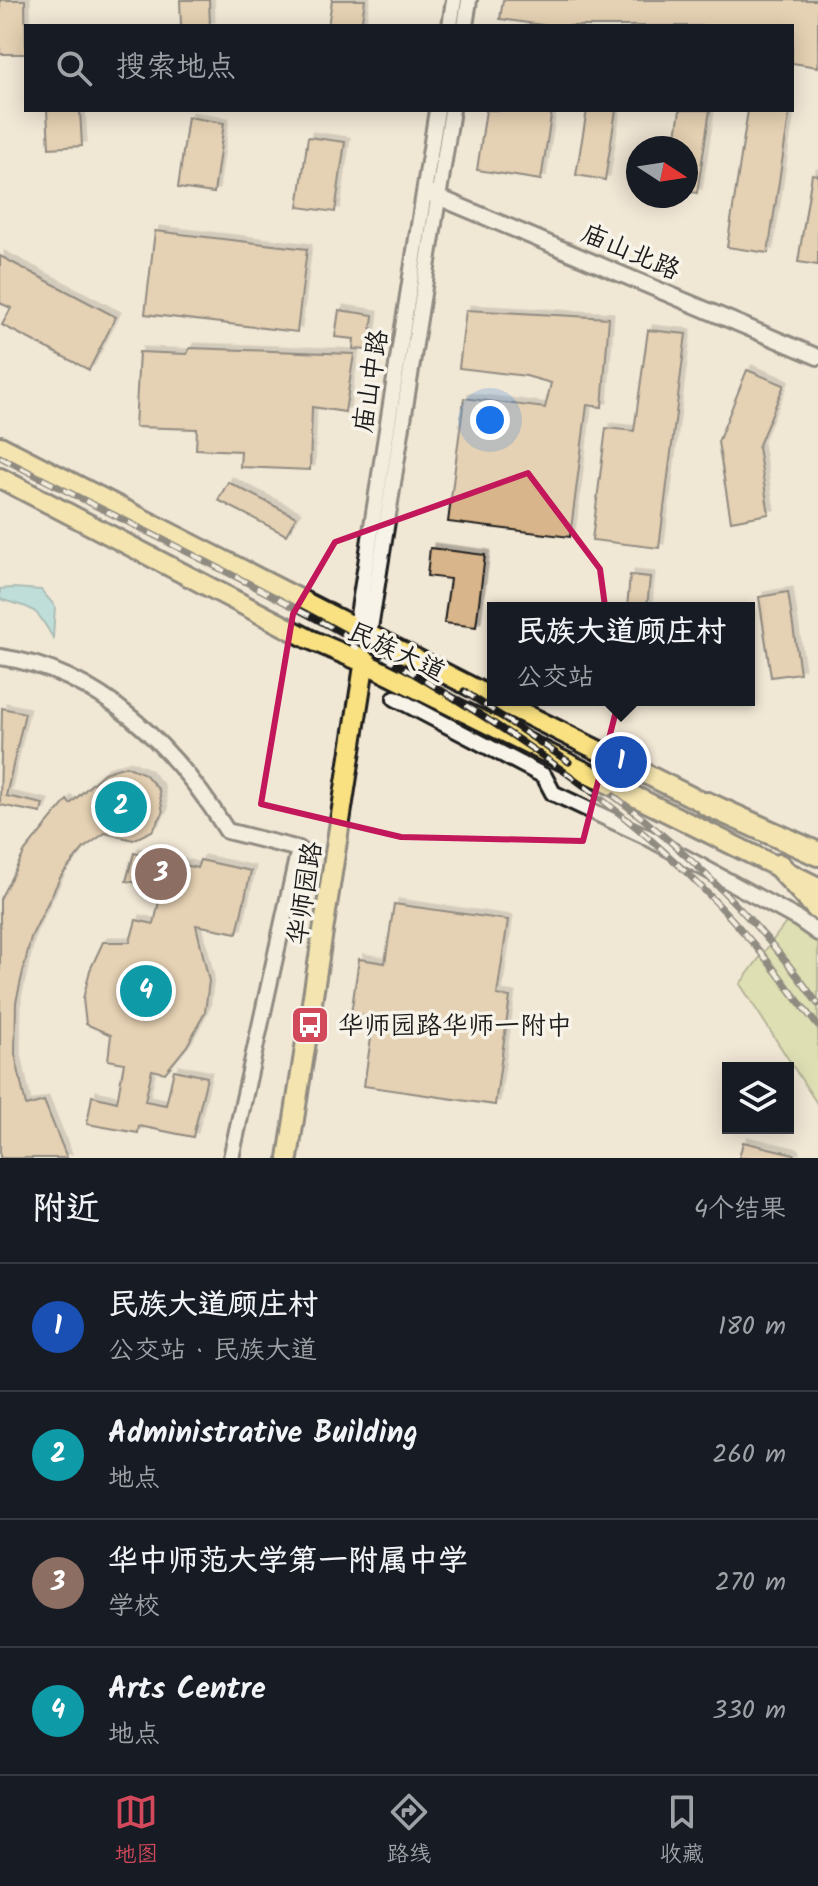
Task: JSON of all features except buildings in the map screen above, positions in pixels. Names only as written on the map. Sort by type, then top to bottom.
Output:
[{"type":"highway","points":[[707,804],[818,854]]},
{"type":"highway","points":[[779,866],[818,908]]},
{"type":"main road","name":"民族大道","points":[[0,446],[487,695]]},
{"type":"main road","name":"民族大道","points":[[0,478],[309,639],[361,661],[818,887]]},
{"type":"main road","name":"华师园路","points":[[288,1158],[361,661],[362,632]]},
{"type":"main road","name":"民族大道","points":[[509,706],[818,863]]},
{"type":"street","points":[[450,24],[454,0]]},
{"type":"street","points":[[465,24],[469,0]]},
{"type":"street","name":"庙山中路","points":[[362,632],[431,194],[437,112]]},
{"type":"street","name":"庙山中路","points":[[431,194],[452,112]]},
{"type":"street","name":"庙山北路","points":[[431,194],[818,357]]},
{"type":"street","points":[[0,657],[63,674],[150,731],[201,790],[227,831],[299,849],[231,1158]]},
{"type":"street","points":[[395,698],[544,776],[553,793],[645,836],[798,919],[818,933]]},
{"type":"highlighted area","points":[[528,473],[600,569],[618,703],[583,841],[401,837],[261,804],[293,614],[335,542]]},
{"type":"green space","points":[[818,880],[818,1105],[794,1068],[794,1062],[790,1062],[740,984]]},
{"type":"water","points":[[0,589],[41,590],[55,606],[53,638],[32,610],[0,599]]},
{"type":"railway","points":[[0,457],[308,615],[458,701],[530,748],[620,814],[698,883],[759,950],[818,1026]]},
{"type":"railway","points":[[464,691],[569,762]]},
{"type":"railway","points":[[614,796],[724,892],[774,947],[818,1004]]},
{"type":"place","name":"民族大道顾庄村","points":[[621,762]]},
{"type":"place","name":"Administrative Building","points":[[121,807]]},
{"type":"place","name":"华中师范大学第一附属中学","points":[[161,874]]},
{"type":"place","name":"Arts Centre","points":[[146,991]]},
{"type":"place","name":"华师园路华师一附中","points":[[310,1025]]}]
